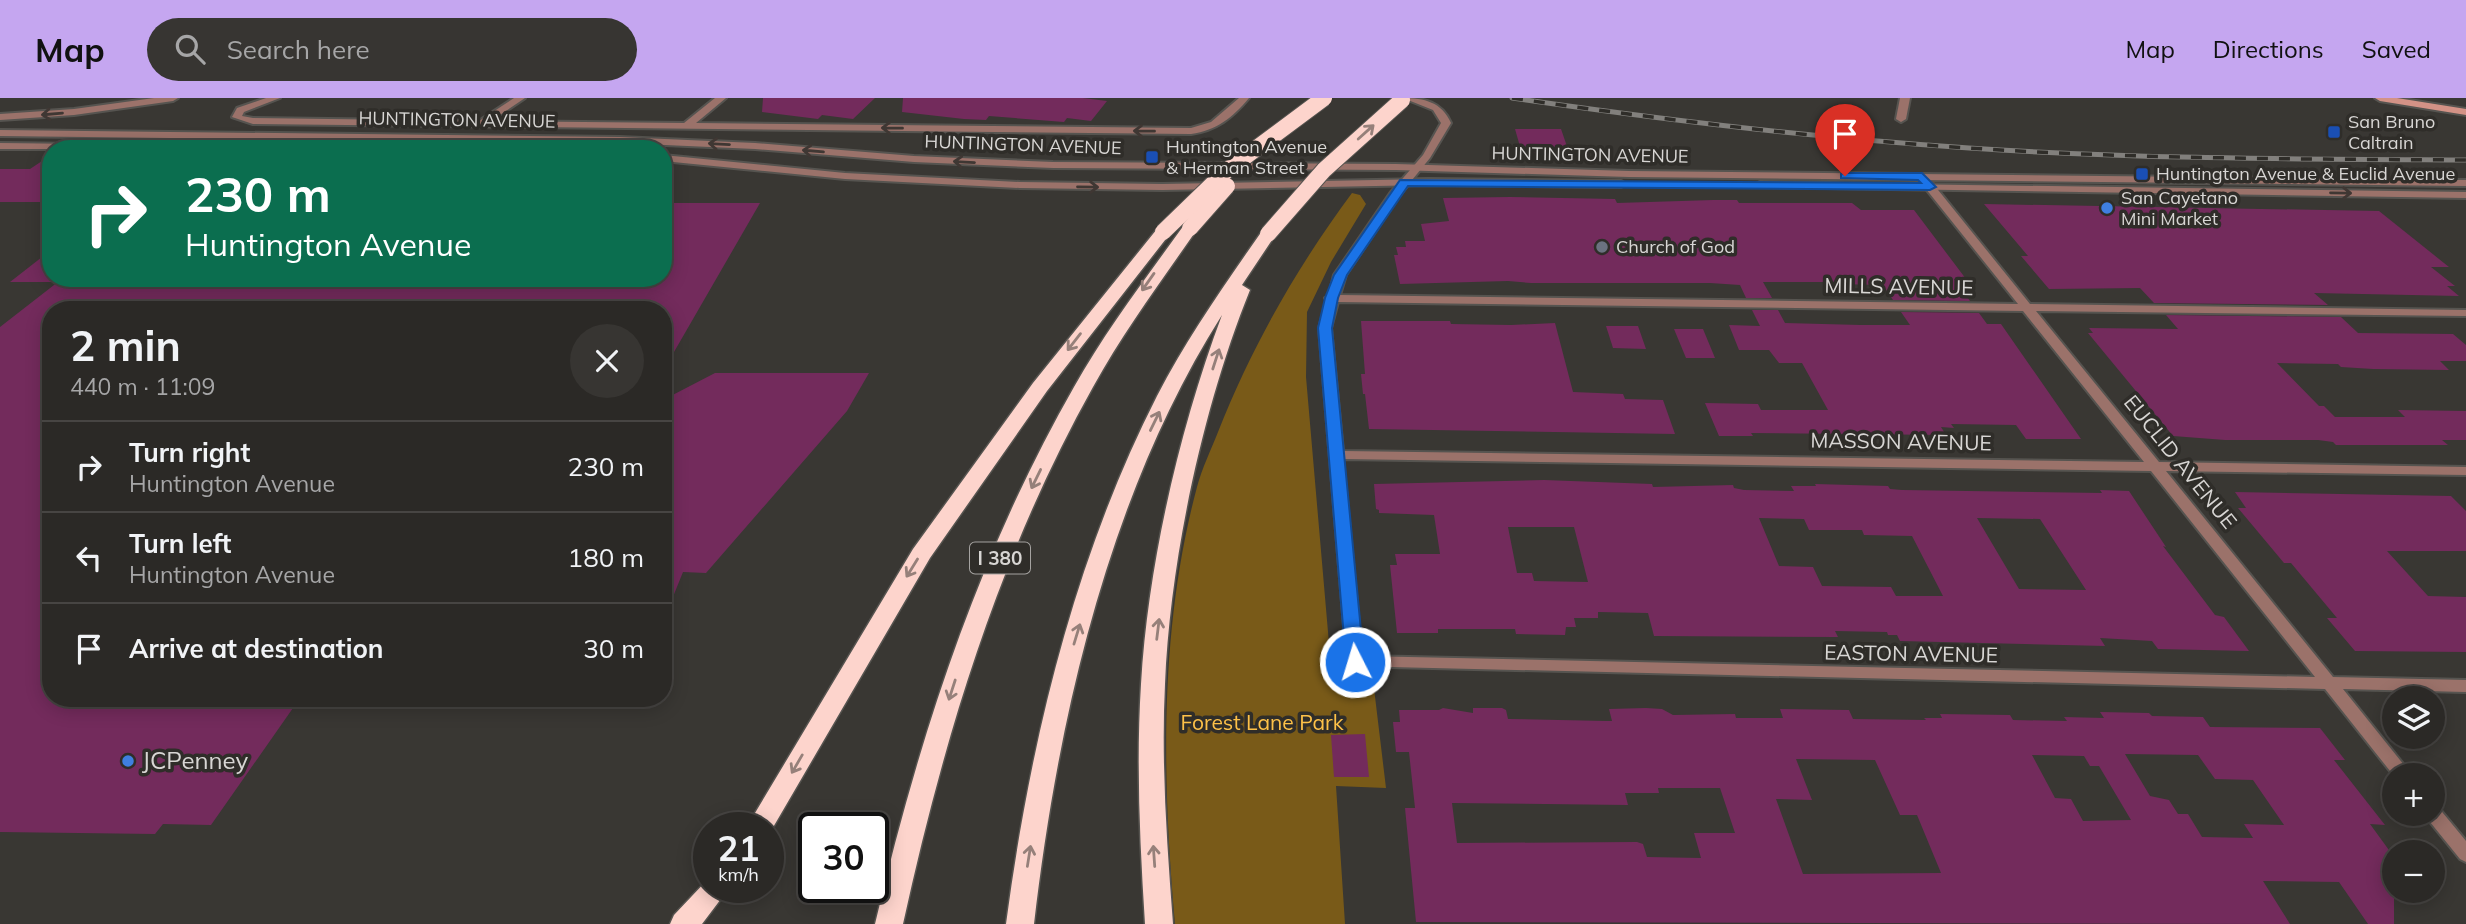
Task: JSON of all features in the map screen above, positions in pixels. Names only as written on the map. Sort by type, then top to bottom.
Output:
[{"type":"highway","name":"I 380","points":[[890,924],[928,768],[960,665],[998,563],[1033,483],[1096,363],[1129,308],[1190,228],[1255,157],[1325,98]]},
{"type":"highway","points":[[768,812],[921,554],[1040,387],[1120,283],[1163,232],[1226,171],[1325,98]]},
{"type":"highway","points":[[1020,924],[1042,774],[1064,675],[1092,584],[1147,438],[1177,377],[1213,316],[1268,234],[1324,170],[1406,98]]},
{"type":"highway","points":[[1159,924],[1152,809],[1151,724],[1155,649],[1164,574],[1195,430],[1214,365],[1236,301],[1268,234]]},
{"type":"highway","points":[[684,924],[702,903]]},
{"type":"main road","points":[[2380,98],[2461,111]]},
{"type":"main road","points":[[2451,98],[2466,118]]},
{"type":"street","points":[[104,108],[119,98]]},
{"type":"street","points":[[0,117],[104,108],[173,98]]},
{"type":"street","points":[[275,98],[251,105],[237,114],[241,120],[253,121],[1191,131],[1212,128],[1244,98]]},
{"type":"street","points":[[480,124],[520,98]]},
{"type":"street","points":[[686,126],[722,98]]},
{"type":"street","points":[[1336,456],[1325,328],[1331,298],[1340,275],[1404,182],[1427,156],[1446,123],[1444,115],[1437,108],[1406,98]]},
{"type":"street","points":[[1901,99],[1901,118]]},
{"type":"street","name":"HUNTINGTON AVENUE","points":[[0,133],[622,140]]},
{"type":"street","name":"HUNTINGTON AVENUE","points":[[672,142],[1013,164],[1417,168],[2466,195]]},
{"type":"street","points":[[0,146],[42,147]]},
{"type":"street","name":"HUNTINGTON AVENUE","points":[[672,159],[845,176],[1000,185],[1162,187],[1404,182],[2466,183]]},
{"type":"street","name":"EUCLID AVENUE","points":[[1926,182],[2393,763]]},
{"type":"street","name":"MILLS AVENUE","points":[[1331,298],[2466,313]]},
{"type":"street","name":"MASSON AVENUE","points":[[1336,456],[2466,471]]},
{"type":"street","name":"EASTON AVENUE","points":[[1336,456],[1355,662],[2466,686]]},
{"type":"street","points":[[2443,826],[2466,854]]},
{"type":"green space","name":"Forest Lane Park","points":[[1352,193],[1360,195],[1366,204],[1331,262],[1307,312],[1306,377],[1330,655],[1373,680],[1386,788],[1336,786],[1345,924],[1175,924],[1166,759],[1167,704],[1176,595],[1197,487],[1231,400],[1261,338],[1294,278]]},
{"type":"building","points":[[763,98],[875,98],[853,119],[822,115],[818,119],[762,112]]},
{"type":"building","points":[[903,98],[1083,98],[1107,101],[1091,121],[1067,118],[1064,122],[989,116],[986,120],[964,119],[902,112]]},
{"type":"building","points":[[1515,129],[1561,129],[1571,158],[1523,157]]},
{"type":"building","points":[[42,161],[42,202],[0,202],[0,169],[30,169]]},
{"type":"building","points":[[1443,198],[1615,199],[1617,203],[1737,200],[1739,203],[1852,203],[1861,210],[1914,210],[1966,279],[1954,279],[1970,301],[1893,300],[1883,285],[1833,282],[1763,282],[1772,298],[1746,298],[1740,285],[1710,283],[1508,281],[1400,284],[1394,255],[1398,255],[1396,247],[1406,247],[1405,241],[1425,241],[1421,224],[1449,221]]},
{"type":"building","points":[[672,203],[760,203],[672,355],[672,301],[42,301],[42,707],[294,707],[211,825],[163,824],[155,834],[0,832],[0,327],[51,287],[672,287]]},
{"type":"building","points":[[1984,204],[2379,211],[2449,267],[2431,267],[2455,286],[2447,286],[2459,296],[2314,293],[2328,305],[2154,303],[2140,288],[2049,289],[2021,256],[2028,256]]},
{"type":"building","points":[[42,257],[42,282],[10,282]]},
{"type":"building","points":[[1752,310],[1778,310],[1785,323],[1861,325],[1910,325],[1901,312],[1979,313],[1987,324],[2001,324],[2081,439],[2026,439],[2016,425],[1951,424],[1954,428],[1941,427],[1946,435],[1751,433],[1753,436],[1719,436],[1705,403],[1758,404],[1761,410],[1828,410],[1802,363],[1779,363],[1769,350],[1739,350],[1729,325],[1760,326]]},
{"type":"building","points":[[2166,315],[2341,317],[2358,333],[2453,334],[2466,345],[2466,361],[2440,361],[2449,370],[2277,363],[2319,406],[2324,406],[2335,417],[2405,417],[2398,410],[2466,411],[2466,440],[2442,440],[2448,445],[2336,445],[2318,440],[2225,440],[2173,436],[2088,333],[2093,333],[2089,328],[2178,329]]},
{"type":"building","points":[[1361,321],[1450,321],[1451,324],[1511,325],[1555,323],[1573,392],[1623,394],[1625,399],[1663,400],[1675,434],[1369,429],[1361,374],[1365,374]]},
{"type":"building","points":[[1606,326],[1638,326],[1646,349],[1613,348]]},
{"type":"building","points":[[1674,329],[1703,329],[1715,358],[1686,358]]},
{"type":"building","points":[[715,373],[869,373],[847,411],[706,573],[683,572],[672,599],[672,395]]},
{"type":"building","points":[[1544,480],[1652,484],[1653,487],[1733,485],[1734,488],[1744,490],[1794,491],[1791,486],[1816,486],[1815,484],[1888,486],[1890,489],[1902,490],[2102,493],[2100,490],[2129,491],[2166,547],[2163,546],[2215,615],[2224,617],[2249,651],[2158,649],[2152,641],[2100,638],[2105,646],[1900,641],[1897,635],[1888,635],[1887,632],[1835,631],[1838,637],[1654,636],[1648,613],[1598,612],[1598,618],[1574,618],[1576,627],[1566,627],[1565,635],[1516,634],[1515,629],[1438,629],[1438,633],[1397,633],[1390,565],[1397,565],[1395,554],[1440,554],[1434,515],[1379,513],[1376,509],[1374,484]],"holes":[[[1759,518],[1804,519],[1809,530],[1862,530],[1864,535],[1912,536],[1943,596],[1896,596],[1891,587],[1822,586],[1813,567],[1779,566]],[[1977,518],[2040,519],[2086,590],[2019,589]],[[1508,527],[1574,527],[1588,582],[1534,581],[1532,573],[1517,573]]]},
{"type":"building","points":[[2235,492],[2451,496],[2466,511],[2466,551],[2387,551],[2428,596],[2466,597],[2466,652],[2355,651],[2327,618],[2337,618],[2291,563],[2284,563],[2238,508],[2246,508]]},
{"type":"building","points":[[1443,708],[1473,713],[1473,708],[1502,708],[1506,710],[1508,719],[1606,721],[1612,721],[1609,709],[1646,708],[1662,709],[1673,715],[1735,714],[1736,718],[1783,718],[1780,709],[1849,710],[1853,719],[1926,720],[1924,718],[1942,718],[1940,714],[2010,715],[2013,720],[2067,721],[2064,717],[2104,718],[2100,712],[2203,717],[2210,727],[2320,728],[2345,760],[2334,760],[2382,821],[2382,825],[2370,824],[2382,840],[2382,903],[2394,903],[2394,924],[2368,924],[2339,882],[2263,881],[2290,924],[1416,922],[1405,808],[1415,808],[1409,752],[1396,752],[1393,722],[1400,722],[1399,710]],"holes":[[[2125,754],[2198,755],[2215,779],[2253,780],[2284,825],[2244,824],[2253,838],[2202,837],[2188,814],[2178,814],[2169,800],[2150,796]],[[2032,755],[2084,756],[2090,766],[2099,766],[2131,820],[2083,821],[2071,799],[2055,798]],[[1796,759],[1875,760],[1900,815],[1917,815],[1941,873],[1803,874],[1776,799],[1812,800]],[[1658,788],[1720,788],[1735,833],[1694,833],[1701,858],[1647,857],[1643,844],[1637,842],[1457,843],[1452,803],[1628,805],[1625,793],[1659,793]]]},
{"type":"building","points":[[1365,734],[1369,777],[1334,777],[1331,735]]},
{"type":"railway","points":[[1512,98],[1740,128],[1969,148],[2279,159],[2466,160]]},
{"type":"place","name":"San Bruno Caltrain","points":[[2334,132]]},
{"type":"place","name":"Huntington Avenue & Herman Street","points":[[1152,157]]},
{"type":"place","name":"Huntington Avenue & Euclid Avenue","points":[[2142,174]]},
{"type":"place","name":"San Cayetano Mini Market","points":[[2107,208]]},
{"type":"place","name":"Church of God","points":[[1602,247]]},
{"type":"place","name":"JCPenney","points":[[128,761]]},
{"type":"route","points":[[1355,662],[1325,328],[1331,298],[1340,275],[1404,182],[1930,187],[1922,177],[1845,176]]}]
